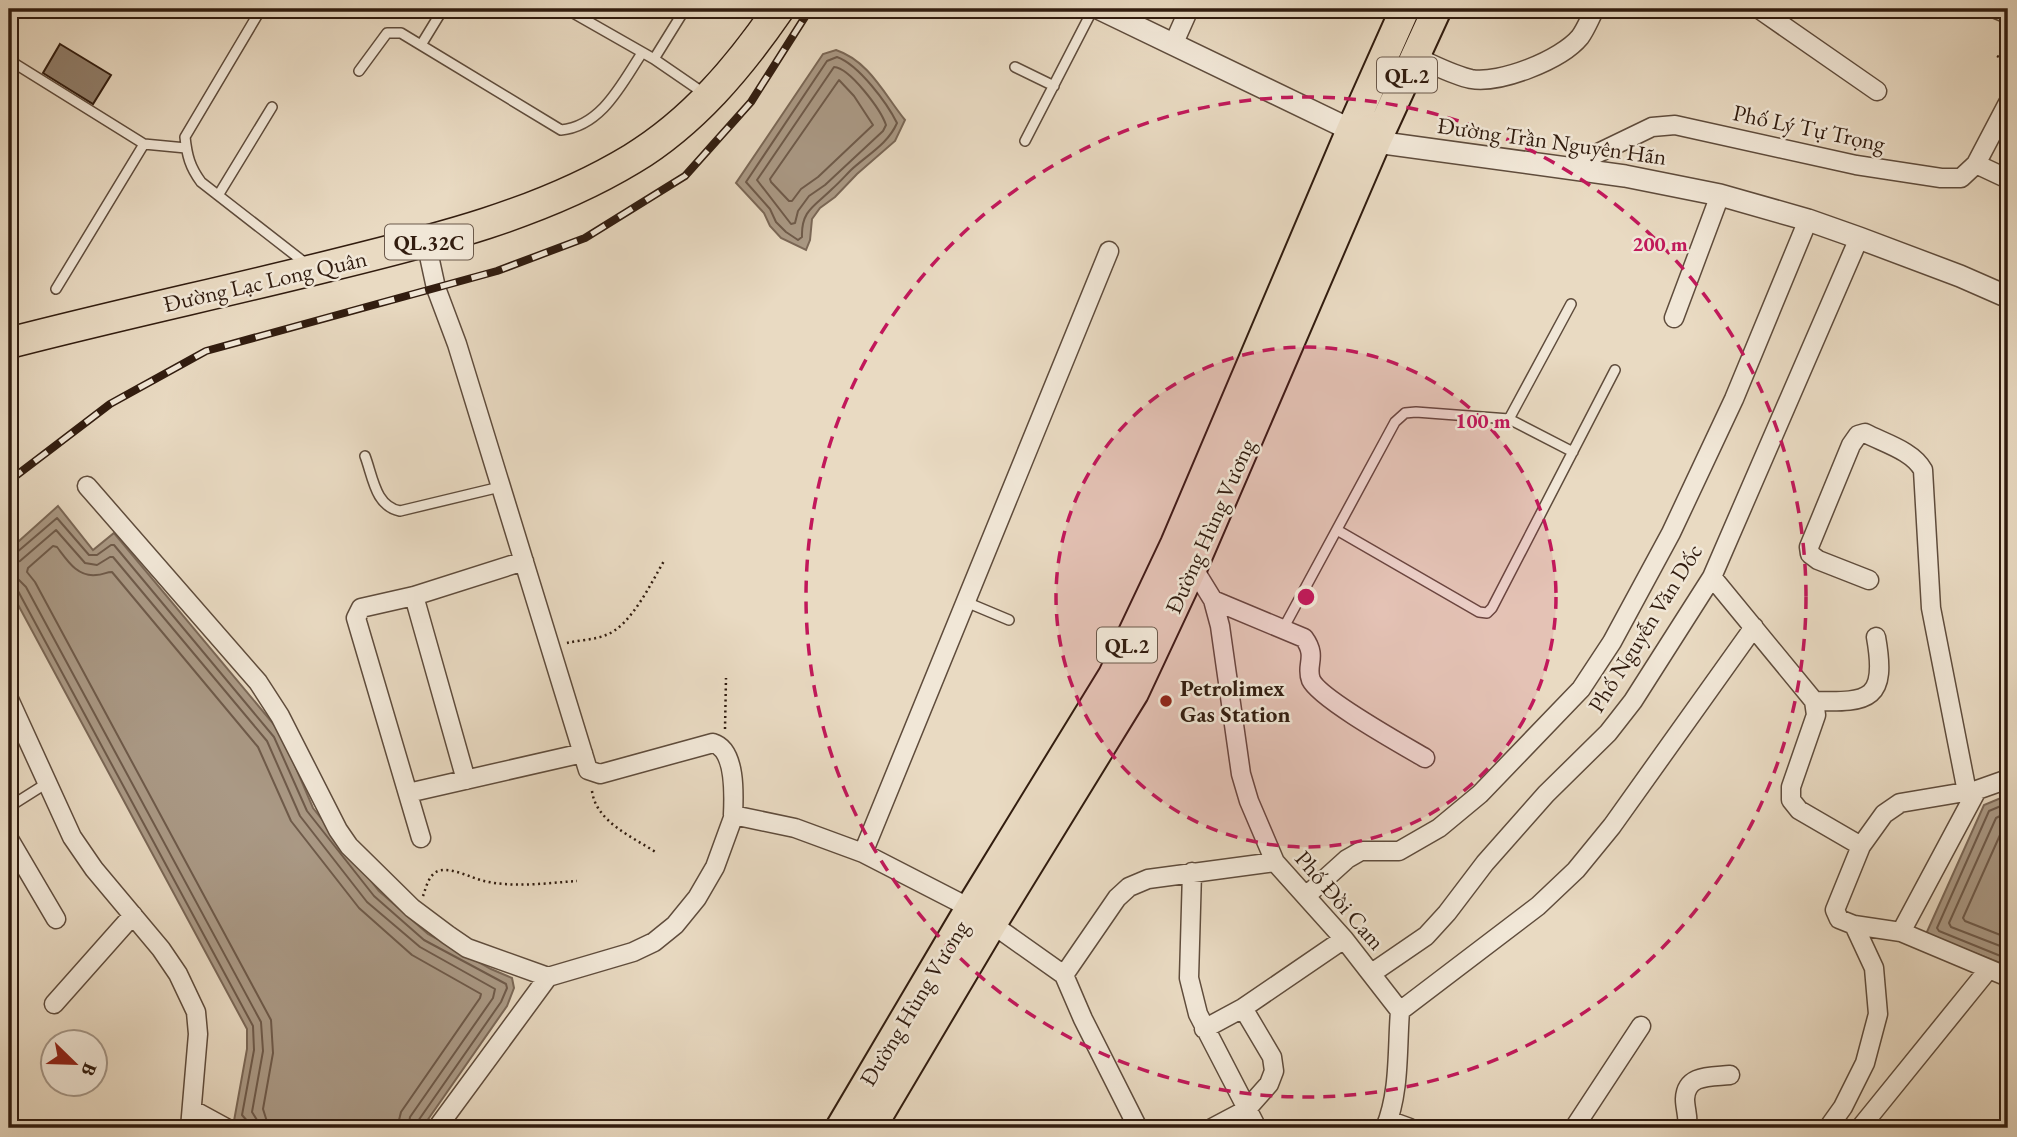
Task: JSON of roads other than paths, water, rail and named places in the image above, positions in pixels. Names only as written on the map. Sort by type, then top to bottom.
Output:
[{"type":"highway","name":"Đường Lạc Long Quân","points":[[9,343],[426,242],[555,199],[633,158],[691,114],[737,67],[779,9]]},
{"type":"main road","name":"Đường Hùng Vương","points":[[871,1128],[981,916],[1113,675],[1175,544],[1350,130],[1405,9]]},
{"type":"main road","name":"Đường Hùng Vương","points":[[840,1128],[1134,693],[1193,567],[1376,142],[1437,9]]},
{"type":"street","name":"Đường Trần Nguyên Hãn","points":[[1100,9],[1376,142],[1625,176],[1720,195],[1808,220],[1859,238],[1960,276],[2008,298]]},
{"type":"street","points":[[1173,45],[1189,9]]},
{"type":"street","points":[[1415,57],[1469,79],[1498,78],[1531,68],[1568,49],[1580,36],[1595,9]]},
{"type":"street","points":[[1759,9],[1877,91]]},
{"type":"street","points":[[1996,9],[2008,14]]},
{"type":"street","points":[[2008,103],[1976,164],[2008,178]]},
{"type":"street","name":"Phố Lý Tự Trọng","points":[[1567,168],[1652,127],[1675,125],[1856,165],[1941,178],[1962,178],[1976,164]]},
{"type":"street","points":[[1674,318],[1720,195]]},
{"type":"street","points":[[1306,897],[1347,859],[1361,851],[1399,851],[1439,828],[1480,794],[1581,689],[1612,642],[1671,533],[1734,399],[1808,220]]},
{"type":"street","name":"Phố Nguyễn Văn Dốc","points":[[1372,973],[1426,936],[1546,794],[1608,733],[1633,701],[1712,577],[1859,238]]},
{"type":"street","points":[[87,486],[258,682],[281,716],[338,830],[349,846],[418,913],[467,948],[548,977],[633,952],[654,942],[675,925],[697,898],[715,867],[734,815],[726,752],[722,746],[713,743],[600,774],[588,770],[457,344],[436,288],[426,242]]},
{"type":"street","points":[[863,853],[1109,251]]},
{"type":"street","points":[[1869,580],[1818,560],[1810,554],[1809,547],[1851,445],[1858,435],[1864,433],[1913,457],[1919,461],[1923,470],[1931,608],[1972,791],[1901,932]]},
{"type":"street","name":"Phố Đồi Cam","points":[[1175,544],[1213,600],[1220,626],[1241,774],[1249,801],[1275,862],[1344,939],[1400,1011]]},
{"type":"street","points":[[421,838],[356,618],[361,608],[414,596],[524,561]]},
{"type":"street","points":[[1712,577],[1814,701],[1816,715],[1791,787],[1791,800],[1799,810],[1861,846]]},
{"type":"street","points":[[414,596],[466,780]]},
{"type":"street","points":[[1213,600],[1304,638],[1311,648],[1310,678],[1318,688],[1357,718],[1424,758]]},
{"type":"street","points":[[1410,1128],[1386,1124],[1396,1080],[1400,1011],[1538,906],[1576,870],[1612,826],[1754,628]]},
{"type":"street","points":[[1814,701],[1847,702],[1865,698],[1874,690],[1880,667],[1876,637]]},
{"type":"street","points":[[9,699],[72,837],[82,853],[161,948],[178,974],[196,1012],[198,1034],[190,1128]]},
{"type":"street","points":[[408,793],[583,753]]},
{"type":"street","points":[[2008,779],[1972,791],[1900,803],[1884,814],[1861,846],[1835,911],[1839,919],[1854,925],[1901,932],[2008,977]]},
{"type":"street","points":[[734,815],[795,828],[863,853],[981,916],[1065,975],[1083,1018],[1138,1128]]},
{"type":"street","points":[[9,839],[56,919]]},
{"type":"street","points":[[1065,975],[1117,898],[1129,887],[1148,879],[1275,862]]},
{"type":"street","points":[[1192,872],[1189,978],[1198,1014],[1257,1128]]},
{"type":"street","points":[[54,1004],[133,915]]},
{"type":"street","points":[[1828,1128],[1843,1107],[1865,1063],[1878,1014],[1874,968],[1854,925]]},
{"type":"street","points":[[1205,1029],[1243,1008],[1344,939]]},
{"type":"street","points":[[1860,1128],[1988,970]]},
{"type":"street","points":[[437,1128],[548,977]]},
{"type":"street","points":[[1212,1128],[1247,1110],[1269,1084],[1275,1071],[1272,1057],[1243,1008]]},
{"type":"street","points":[[1574,1128],[1641,1026]]},
{"type":"street","points":[[1687,1128],[1685,1098],[1688,1086],[1696,1078],[1730,1075]]},
{"type":"street","points":[[192,1110],[226,1128]]},
{"type":"lane","points":[[261,9],[185,137],[186,148],[191,169],[201,182],[314,270]]},
{"type":"lane","points":[[421,45],[443,9]]},
{"type":"lane","points":[[654,59],[685,9]]},
{"type":"lane","points":[[1025,141],[1094,9]]},
{"type":"lane","points":[[568,10],[654,59],[709,97]]},
{"type":"lane","points":[[359,71],[387,33],[401,33],[561,130],[572,129],[599,113],[642,52]]},
{"type":"lane","points":[[9,60],[144,144],[186,148]]},
{"type":"lane","points":[[1015,66],[1054,86]]},
{"type":"lane","points":[[219,194],[272,107]]},
{"type":"lane","points":[[56,289],[144,144]]},
{"type":"lane","points":[[1509,419],[1572,304]]},
{"type":"lane","points":[[1337,530],[1479,612],[1487,613],[1615,370]]},
{"type":"lane","points":[[1283,629],[1395,422],[1405,413],[1509,419],[1573,452]]},
{"type":"lane","points":[[365,456],[382,502],[391,509],[400,511],[500,486]]},
{"type":"lane","points":[[966,602],[1009,620]]},
{"type":"lane","points":[[9,807],[47,783]]},
{"type":"water","points":[[836,50],[848,55],[867,70],[905,120],[895,141],[820,208],[812,219],[806,250],[781,238],[770,226],[764,213],[736,183],[823,54]]},
{"type":"water","points":[[58,506],[93,550],[114,533],[281,733],[313,808],[379,891],[428,934],[512,978],[514,988],[507,1006],[422,1128],[248,1128],[234,1121],[247,1049],[247,1029],[9,588],[9,550]]},
{"type":"water","points":[[2008,795],[2008,966],[1926,934],[1984,805]]},
{"type":"railway","points":[[9,481],[110,404],[206,351],[497,271],[585,238],[685,176],[751,102],[810,9]]},
{"type":"place","name":"Petrolimex Gas Station","points":[[1166,701]]}]
